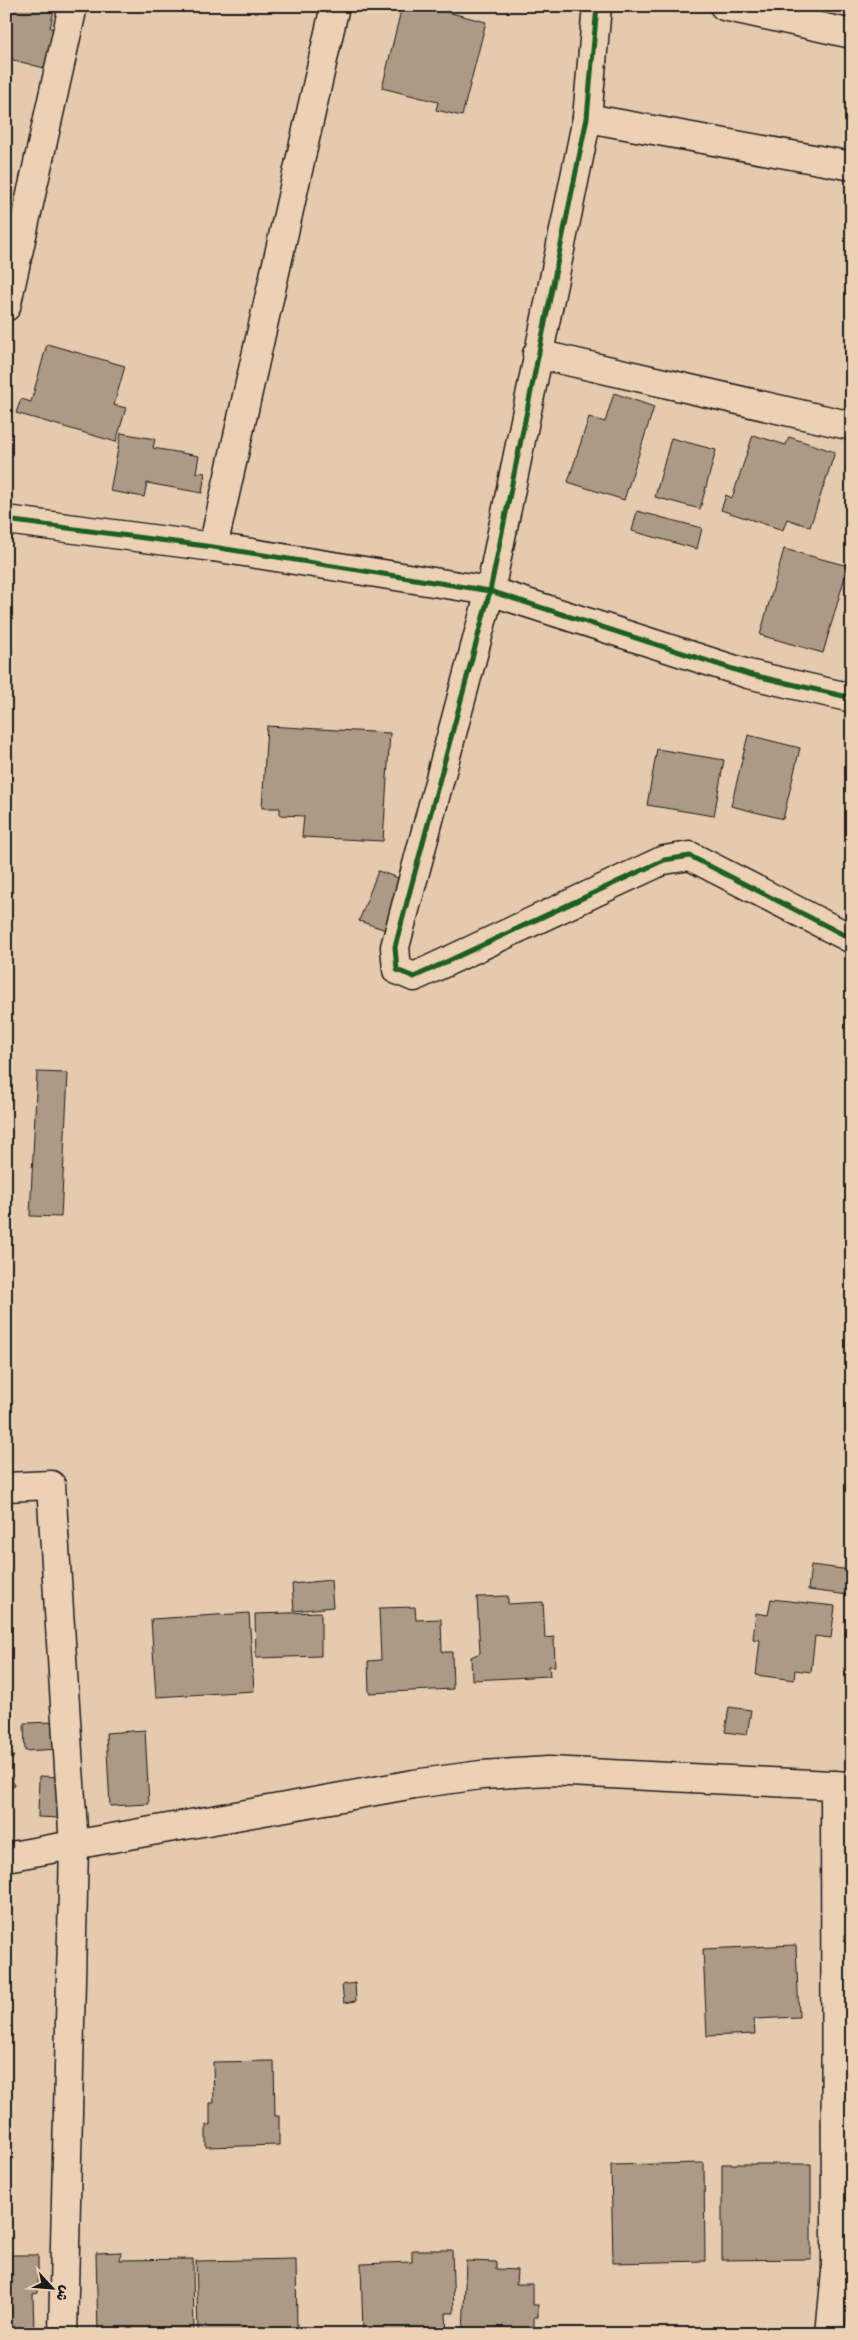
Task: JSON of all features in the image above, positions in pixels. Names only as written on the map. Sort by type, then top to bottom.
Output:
[{"type":"street","points":[[6,306],[73,6]]},
{"type":"street","points":[[213,547],[335,6]]},
{"type":"street","points":[[724,6],[852,34]]},
{"type":"street","points":[[594,7],[587,118],[537,354],[490,591],[395,948],[397,970],[414,977],[664,860],[690,856],[852,939]]},
{"type":"street","points":[[587,118],[852,166]]},
{"type":"street","points":[[537,354],[852,426]]},
{"type":"street","points":[[6,520],[213,547],[490,591],[748,674],[852,698]]},
{"type":"street","points":[[6,1487],[51,1485],[74,1846],[63,2334]]},
{"type":"street","points":[[6,1857],[414,1784],[481,1775],[549,1771],[843,1785],[836,2272],[830,2334]]},
{"type":"building","points":[[6,6],[55,6],[50,28],[54,29],[44,68],[6,58]]},
{"type":"building","points":[[402,6],[424,6],[486,22],[462,116],[436,110],[438,102],[382,88]]},
{"type":"building","points":[[47,344],[125,366],[114,405],[126,408],[116,442],[16,413],[21,399],[31,402]]},
{"type":"building","points":[[614,393],[654,407],[624,500],[568,482],[589,417],[605,422]]},
{"type":"building","points":[[121,433],[155,439],[153,448],[199,456],[196,472],[205,473],[202,493],[147,483],[144,497],[110,491]]},
{"type":"building","points":[[753,435],[786,445],[789,437],[835,452],[810,527],[787,519],[783,530],[721,510],[726,495],[732,498]]},
{"type":"building","points":[[671,438],[716,450],[700,509],[655,497]]},
{"type":"building","points":[[637,511],[702,528],[697,549],[632,531]]},
{"type":"building","points":[[784,549],[848,566],[823,653],[760,635]]},
{"type":"building","points":[[267,726],[390,733],[383,841],[302,837],[304,816],[280,815],[280,808],[262,808]]},
{"type":"building","points":[[748,735],[800,748],[783,819],[731,806]]},
{"type":"building","points":[[657,749],[724,760],[714,816],[647,805]]},
{"type":"building","points":[[378,871],[404,880],[386,930],[359,921]]},
{"type":"building","points":[[37,1072],[68,1073],[61,1217],[30,1216]]},
{"type":"building","points":[[811,1565],[851,1570],[849,1595],[808,1590]]},
{"type":"building","points":[[331,1580],[333,1607],[294,1611],[292,1584]]},
{"type":"building","points":[[508,1596],[508,1604],[543,1602],[545,1638],[554,1637],[555,1666],[549,1666],[550,1676],[472,1680],[471,1657],[480,1653],[477,1597]]},
{"type":"building","points":[[771,1599],[835,1606],[831,1638],[815,1636],[811,1672],[795,1670],[794,1680],[756,1675],[760,1640],[753,1639],[756,1613],[768,1615]]},
{"type":"building","points":[[415,1607],[416,1620],[441,1619],[442,1652],[452,1652],[453,1689],[369,1693],[368,1661],[381,1660],[379,1608]]},
{"type":"building","points":[[321,1612],[321,1656],[256,1658],[255,1614]]},
{"type":"building","points":[[249,1613],[254,1691],[156,1697],[151,1619]]},
{"type":"building","points":[[729,1707],[751,1710],[747,1735],[725,1732]]},
{"type":"building","points":[[57,1722],[58,1749],[25,1751],[24,1723]]},
{"type":"building","points":[[145,1730],[149,1804],[110,1806],[106,1733]]},
{"type":"building","points":[[6,1746],[14,1757],[6,1763]]},
{"type":"building","points":[[6,1772],[15,1785],[6,1790]]},
{"type":"building","points":[[39,1776],[61,1777],[60,1818],[38,1817]]},
{"type":"building","points":[[796,1945],[799,2017],[754,2019],[755,2034],[707,2036],[703,1949]]},
{"type":"building","points":[[355,1983],[356,2001],[344,2003],[342,1985]]},
{"type":"building","points":[[274,2061],[275,2116],[279,2116],[279,2145],[206,2147],[206,2125],[210,2125],[210,2103],[214,2103],[213,2062]]},
{"type":"building","points":[[704,2163],[705,2261],[613,2263],[611,2165]]},
{"type":"building","points":[[722,2164],[811,2164],[811,2259],[722,2260]]},
{"type":"building","points":[[412,2250],[452,2250],[454,2313],[446,2313],[447,2334],[363,2334],[361,2264],[412,2262]]},
{"type":"building","points":[[121,2252],[120,2260],[193,2259],[194,2334],[98,2334],[96,2253]]},
{"type":"building","points":[[6,2255],[38,2255],[38,2293],[33,2294],[34,2334],[6,2334]]},
{"type":"building","points":[[296,2259],[297,2330],[198,2332],[196,2261]]},
{"type":"building","points":[[466,2261],[496,2262],[496,2269],[517,2270],[516,2284],[533,2284],[533,2305],[538,2305],[538,2317],[534,2317],[534,2334],[463,2334]]},
{"type":"cycle path","points":[[6,520],[213,547],[490,591],[587,118],[597,6]]},
{"type":"cycle path","points":[[852,698],[748,674],[490,591],[395,947],[397,970],[414,977],[664,860],[690,856],[852,939]]}]
